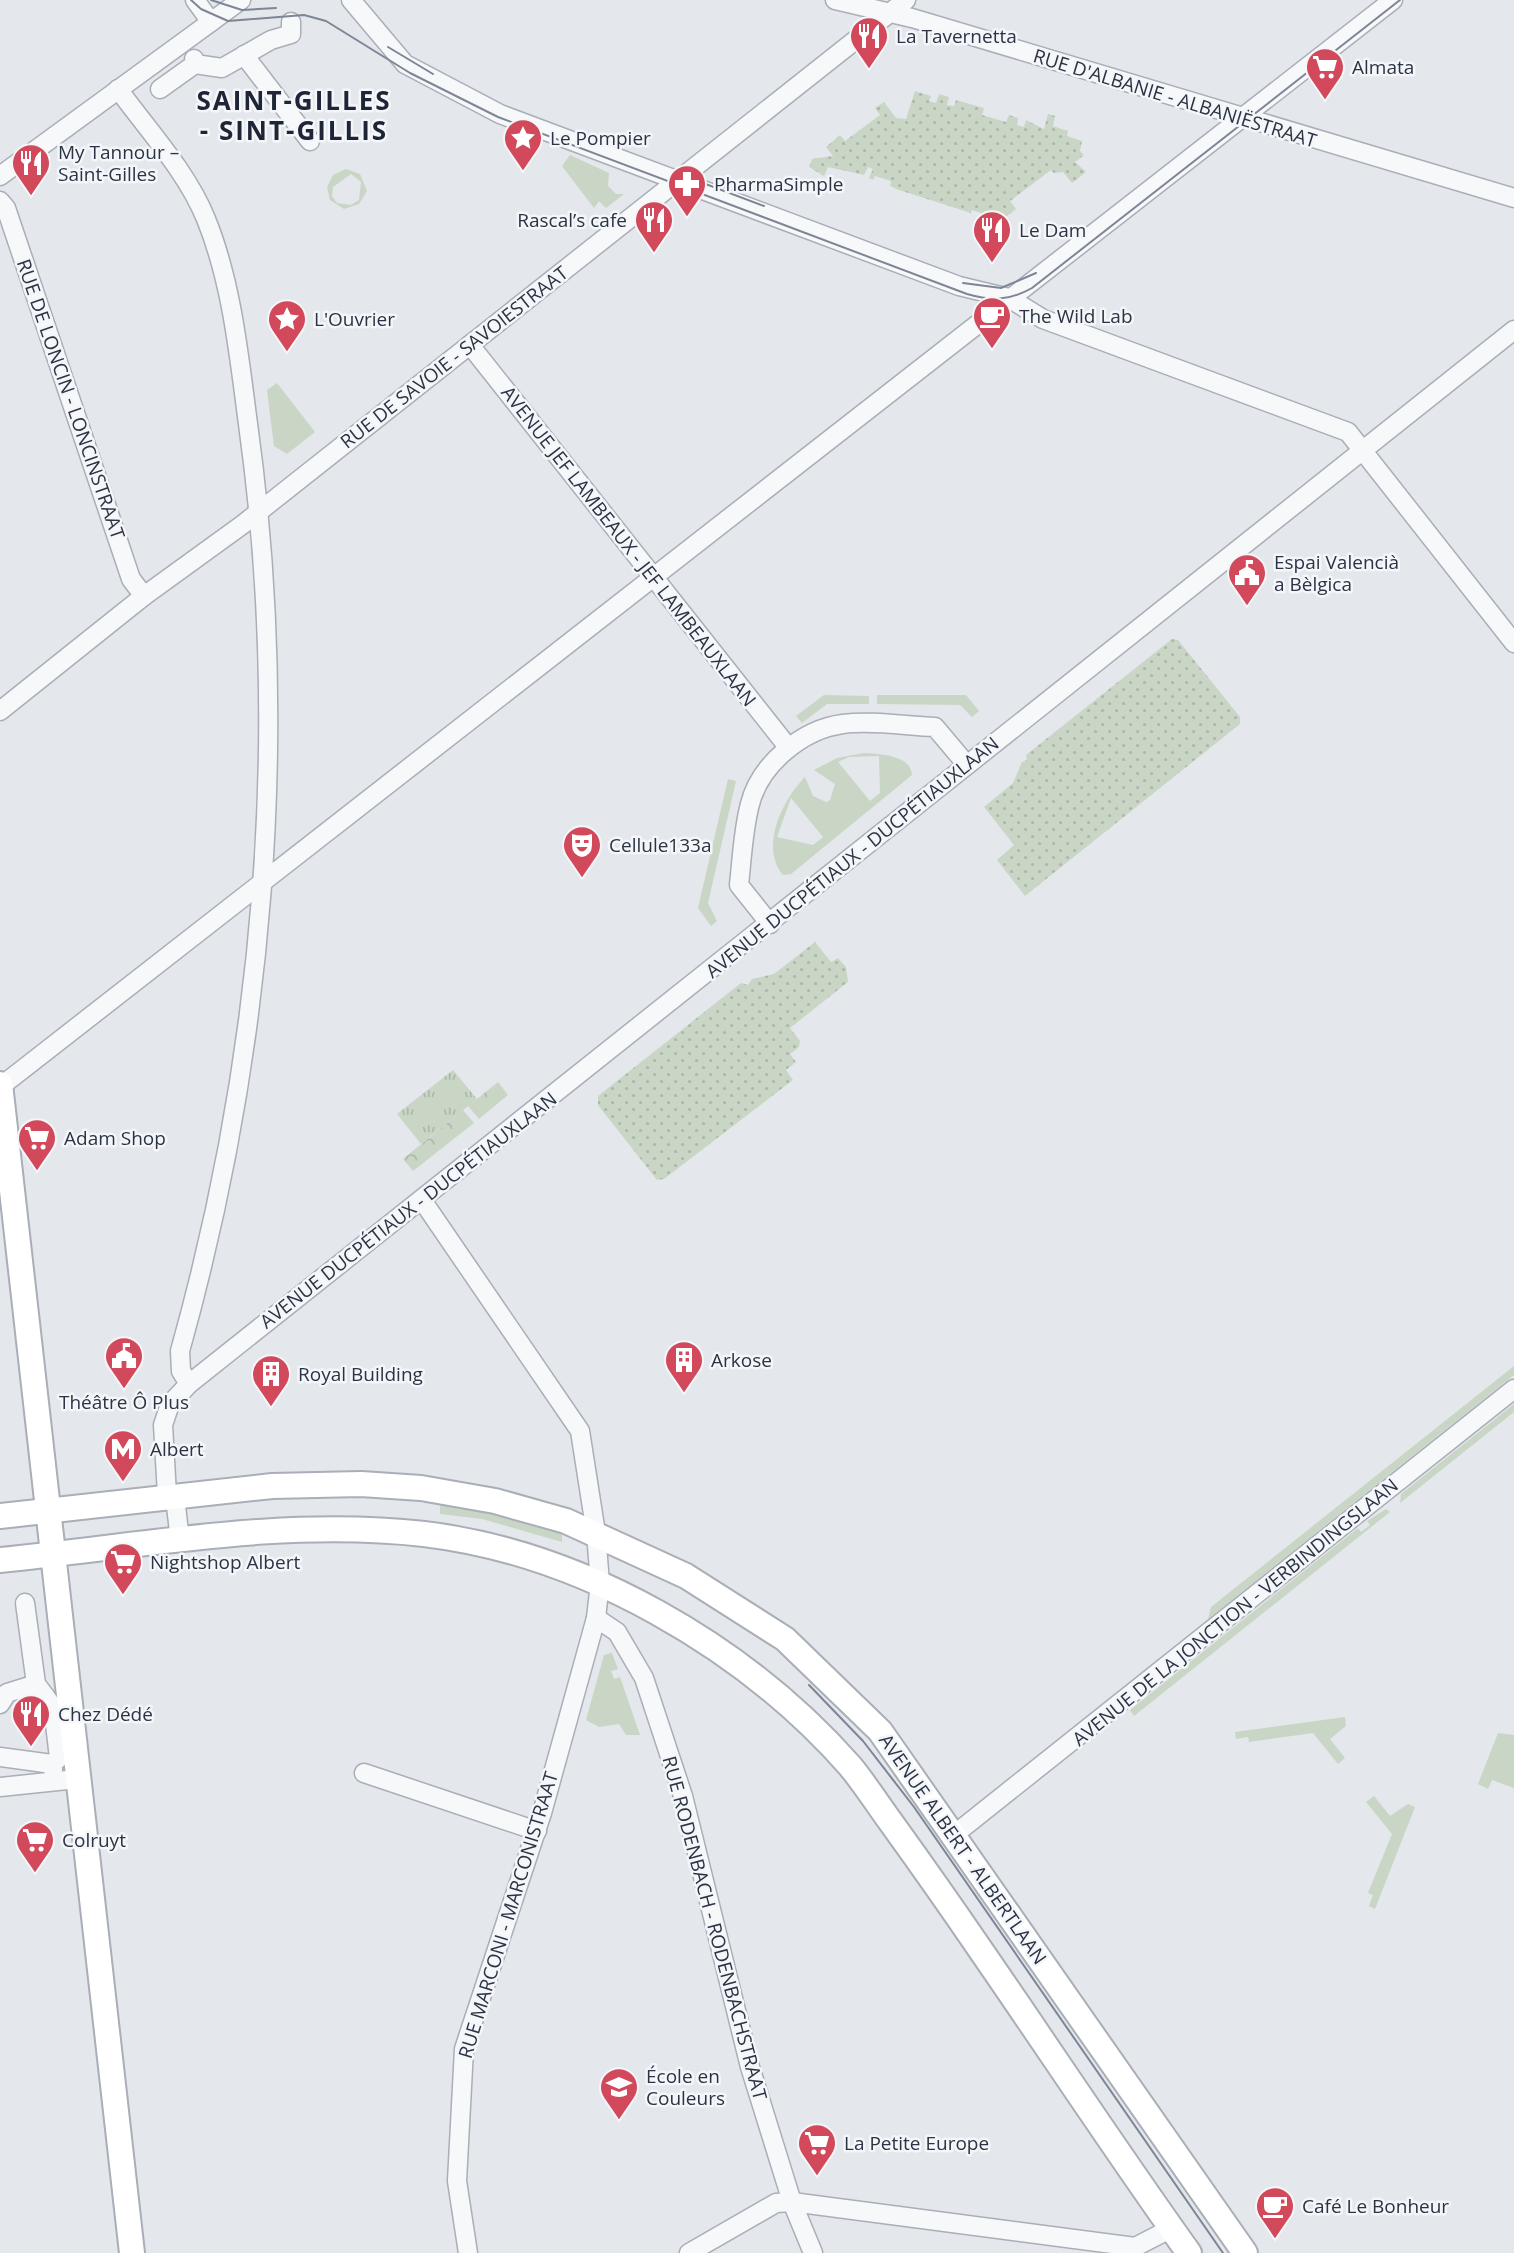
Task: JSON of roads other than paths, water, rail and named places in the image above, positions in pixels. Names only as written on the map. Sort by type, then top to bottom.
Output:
[{"type":"main road","points":[[0,1086],[132,2253]]},
{"type":"main road","name":"AVENUE ALBERT - ALBERTLAAN","points":[[0,1516],[166,1495],[272,1486],[361,1484],[421,1488],[495,1501],[596,1533],[686,1576],[785,1639],[880,1731],[955,1834],[1245,2253]]},
{"type":"main road","points":[[0,1560],[297,1529],[424,1534],[512,1552],[600,1583],[692,1634],[751,1673],[816,1731],[851,1768],[936,1885],[1189,2253]]},
{"type":"street","points":[[195,0],[211,22]]},
{"type":"street","points":[[0,176],[241,0]]},
{"type":"street","points":[[351,0],[405,64],[500,114],[959,286],[1009,298],[1043,318],[1348,432],[1514,643]]},
{"type":"street","name":"RUE D'ALBANIE - ALBANIËSTRAAT","points":[[835,0],[888,13],[1514,198]]},
{"type":"street","name":"RUE DE SAVOIE - SAVOIESTRAAT","points":[[0,710],[144,596],[259,511],[906,0]]},
{"type":"street","points":[[0,1086],[1393,0]]},
{"type":"street","points":[[160,89],[194,61],[222,68],[271,40],[291,34],[290,22]]},
{"type":"street","points":[[244,55],[310,141]]},
{"type":"street","points":[[118,89],[192,191],[206,219],[235,326],[259,511],[265,592],[268,710],[262,881],[245,1048],[219,1195],[180,1351],[181,1371],[189,1384]]},
{"type":"street","name":"RUE DE LONCIN - LONCINSTRAAT","points":[[0,201],[6,208],[131,579],[144,596]]},
{"type":"street","name":"AVENUE DUCPÉTIAUX - DUCPÉTIAUXLAAN","points":[[180,1540],[176,1506],[166,1495],[163,1425],[170,1405],[189,1384],[1514,330]]},
{"type":"street","name":"AVENUE JEF LAMBEAUX - JEF LAMBEAUXLAAN","points":[[470,345],[788,747]]},
{"type":"street","points":[[770,924],[739,885],[750,802],[764,774],[788,747],[817,731],[843,723],[935,727],[967,765]]},
{"type":"street","points":[[422,1200],[580,1431],[596,1533],[600,1583]]},
{"type":"street","name":"AVENUE DE LA JONCTION - VERBINDINGSLAAN","points":[[955,1834],[1514,1389]]},
{"type":"street","name":"RUE MARCONI - MARCONISTRAAT","points":[[468,2253],[457,2181],[464,2049],[537,1831],[596,1618],[600,1583]]},
{"type":"street","points":[[0,1757],[53,1767],[59,1758],[53,1707],[40,1695],[28,1622],[20,1605]]},
{"type":"street","name":"RUE RODENBACH - RODENBACHSTRAAT","points":[[596,1618],[617,1632],[644,1678],[683,1796],[750,2067],[792,2202],[813,2253]]},
{"type":"street","points":[[0,1704],[8,1693],[40,1695]]},
{"type":"street","points":[[364,1773],[537,1831]]},
{"type":"street","points":[[0,1787],[77,1779]]},
{"type":"street","points":[[689,2253],[776,2203],[792,2202],[1135,2247],[1171,2228]]},
{"type":"tram line","points":[[191,0],[201,9],[228,21],[304,15],[326,21],[410,73],[498,117],[967,294],[992,299],[1016,295],[1032,288],[1400,0]]},
{"type":"tram line","points":[[211,0],[242,10],[276,8]]},
{"type":"tram line","points":[[388,47],[433,74]]},
{"type":"tram line","points":[[695,180],[764,206]]},
{"type":"tram line","points":[[963,283],[1001,288],[1036,273]]},
{"type":"tram line","points":[[809,1685],[863,1741],[914,1807],[1223,2253]]},
{"type":"place","name":"La Tavernetta","points":[[869,70]]},
{"type":"place","name":"Almata","points":[[1325,101]]},
{"type":"place","name":"Le Pompier","points":[[523,172]]},
{"type":"place","name":"My Tannour – Saint-Gilles","points":[[31,197]]},
{"type":"place","name":"PharmaSimple","points":[[687,218]]},
{"type":"place","name":"Rascal’s cafe","points":[[654,254]]},
{"type":"place","name":"Le Dam","points":[[992,264]]},
{"type":"place","name":"The Wild Lab","points":[[992,350]]},
{"type":"place","name":"L'Ouvrier","points":[[287,353]]},
{"type":"place","name":"Espai Valencià a Bèlgica","points":[[1247,607]]},
{"type":"place","name":"Cellule133a","points":[[582,879]]},
{"type":"place","name":"Adam Shop","points":[[37,1172]]},
{"type":"place","name":"Théâtre Ô Plus","points":[[124,1390]]},
{"type":"place","name":"Arkose","points":[[684,1394]]},
{"type":"place","name":"Royal Building","points":[[271,1408]]},
{"type":"place","name":"Albert","points":[[123,1483]]},
{"type":"place","name":"Nightshop Albert","points":[[123,1596]]},
{"type":"place","name":"Chez Dédé","points":[[31,1748]]},
{"type":"place","name":"Colruyt","points":[[35,1874]]},
{"type":"place","name":"École en Couleurs","points":[[619,2121]]},
{"type":"place","name":"La Petite Europe","points":[[817,2177]]},
{"type":"place","name":"Café Le Bonheur","points":[[1275,2240]]},
{"type":"district","name":"SAINT-GILLES - SINT-GILLIS","points":[[294,116]]}]
